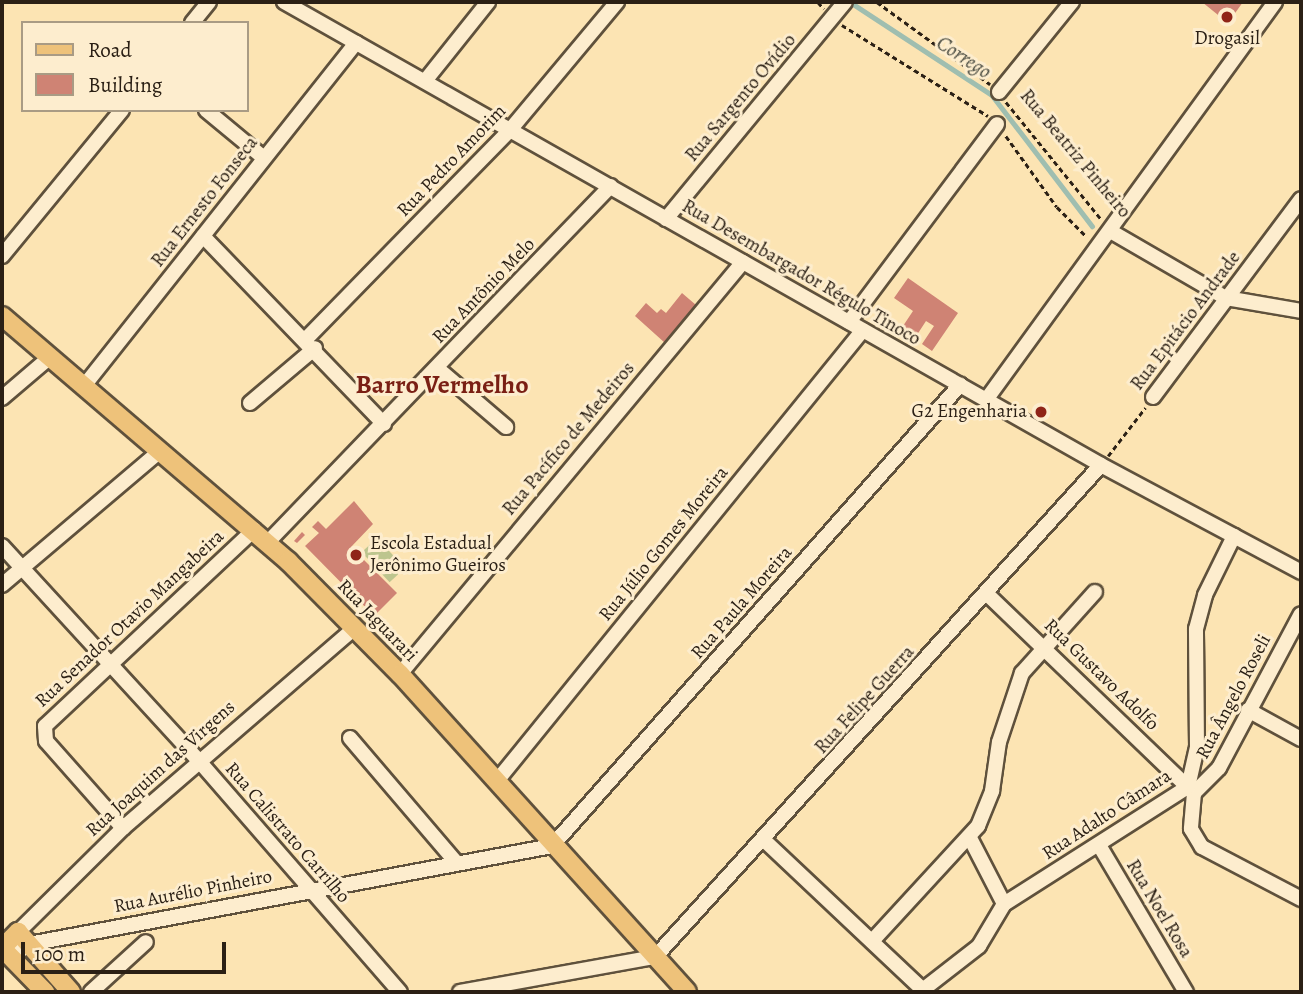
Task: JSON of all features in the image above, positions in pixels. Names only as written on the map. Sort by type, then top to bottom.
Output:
[{"type":"main road","name":"Rua Jaguarari","points":[[2,316],[261,536],[355,628],[400,674],[552,846],[687,992]]},
{"type":"main road","name":"Rua Joaquim das Virgens","points":[[6,956],[23,938]]},
{"type":"main road","points":[[23,938],[71,992]]},
{"type":"main road","points":[[6,956],[45,992]]},
{"type":"street","points":[[194,21],[209,2]]},
{"type":"street","name":"Rua Desembargador Régulo Tinoco","points":[[284,2],[1101,466],[1301,572]]},
{"type":"street","points":[[425,81],[488,2]]},
{"type":"street","name":"Rua Pedro Amorim","points":[[250,404],[310,344],[510,130],[617,2]]},
{"type":"street","name":"Rua Sargento Ovídio","points":[[666,219],[845,2]]},
{"type":"street","points":[[999,92],[1072,2]]},
{"type":"street","points":[[986,400],[1112,232],[1275,2]]},
{"type":"street","name":"Rua Ernesto Fonseca","points":[[84,386],[356,43]]},
{"type":"street","points":[[2,256],[120,112]]},
{"type":"street","points":[[208,112],[264,158]]},
{"type":"street","points":[[849,323],[997,124]]},
{"type":"street","name":"Rua Antônio Melo","points":[[261,536],[384,424],[610,187]]},
{"type":"street","name":"Rua Epitácio Andrade","points":[[1153,397],[1301,199]]},
{"type":"street","name":"Rua Beatriz Pinheiro","points":[[1112,232],[1226,298],[1301,311]]},
{"type":"street","points":[[203,236],[310,344],[384,424]]},
{"type":"street","name":"Rua Pacífico de Medeiros","points":[[400,674],[743,262]]},
{"type":"street","name":"Rua Júlio Gomes Moreira","points":[[496,782],[863,330]]},
{"type":"street","points":[[2,398],[50,357]]},
{"type":"street","points":[[437,368],[506,427]]},
{"type":"street","name":"Rua Paula Moreira","points":[[552,846],[960,385]]},
{"type":"street","points":[[2,585],[160,451]]},
{"type":"street","name":"Rua Felipe Guerra","points":[[655,957],[765,841],[1101,466]]},
{"type":"street","name":"Rua Senador Otavio Mangabeira","points":[[123,828],[46,741],[45,726],[53,714],[107,663],[261,536]]},
{"type":"street","name":"Rua Adalto Câmara","points":[[922,991],[979,946],[1004,904],[1191,790],[1197,747],[1196,629],[1205,595],[1234,536]]},
{"type":"street","name":"Rua Calistrato Carrilho","points":[[2,546],[199,761],[400,992]]},
{"type":"street","points":[[874,939],[970,838],[992,791],[999,742],[1015,687],[1043,646],[1095,592]]},
{"type":"street","name":"Rua Gustavo Adolfo","points":[[986,593],[1191,790]]},
{"type":"street","name":"Rua Ângelo Roseli","points":[[1191,790],[1213,777],[1301,614]]},
{"type":"street","name":"Rua Joaquim das Virgens","points":[[23,938],[123,828],[355,628]]},
{"type":"street","points":[[1248,710],[1301,739]]},
{"type":"street","points":[[350,738],[456,862]]},
{"type":"street","points":[[1191,790],[1191,829],[1196,841],[1301,899]]},
{"type":"street","points":[[970,838],[1004,904]]},
{"type":"street","points":[[765,841],[874,939],[922,991]]},
{"type":"street","name":"Rua Noel Rosa","points":[[1099,845],[1186,992]]},
{"type":"street","name":"Rua Aurélio Pinheiro","points":[[23,938],[552,846]]},
{"type":"street","points":[[91,992],[146,942]]},
{"type":"street","points":[[460,992],[655,957]]},
{"type":"path","name":"Rua Beatriz Pinheiro","points":[[877,2],[999,92],[1112,232]]},
{"type":"path","name":"Rua Beatriz Pinheiro","points":[[834,16],[997,124],[1057,207],[1099,249]]},
{"type":"path","name":"Rua Epitácio Andrade","points":[[1101,466],[1153,397]]},
{"type":"green space","points":[[377,538],[405,568],[390,582],[362,552]]},
{"type":"building","name":"Drogasil","points":[[1202,2],[1243,2],[1228,23]]},
{"type":"building","points":[[908,278],[958,313],[932,351],[922,344],[934,326],[926,321],[913,341],[899,332],[913,311],[894,298]]},
{"type":"building","points":[[682,293],[696,305],[665,343],[635,316],[646,303],[657,313],[661,309],[666,313]]},
{"type":"building","points":[[354,501],[373,524],[351,547],[397,593],[374,616],[305,546],[319,533],[312,527],[318,521],[326,529]]},
{"type":"building","points":[[302,532],[305,535],[297,543],[294,541]]},
{"type":"waterway","name":"Corrego","points":[[850,2],[992,95],[1092,226]]},
{"type":"place","name":"Drogasil","points":[[1227,17]]},
{"type":"place","name":"G2 Engenharia","points":[[1041,412]]},
{"type":"place","name":"Escola Estadual Jerônimo Gueiros","points":[[356,555]]},
{"type":"district","name":"Barro Vermelho","points":[[442,385]]}]
